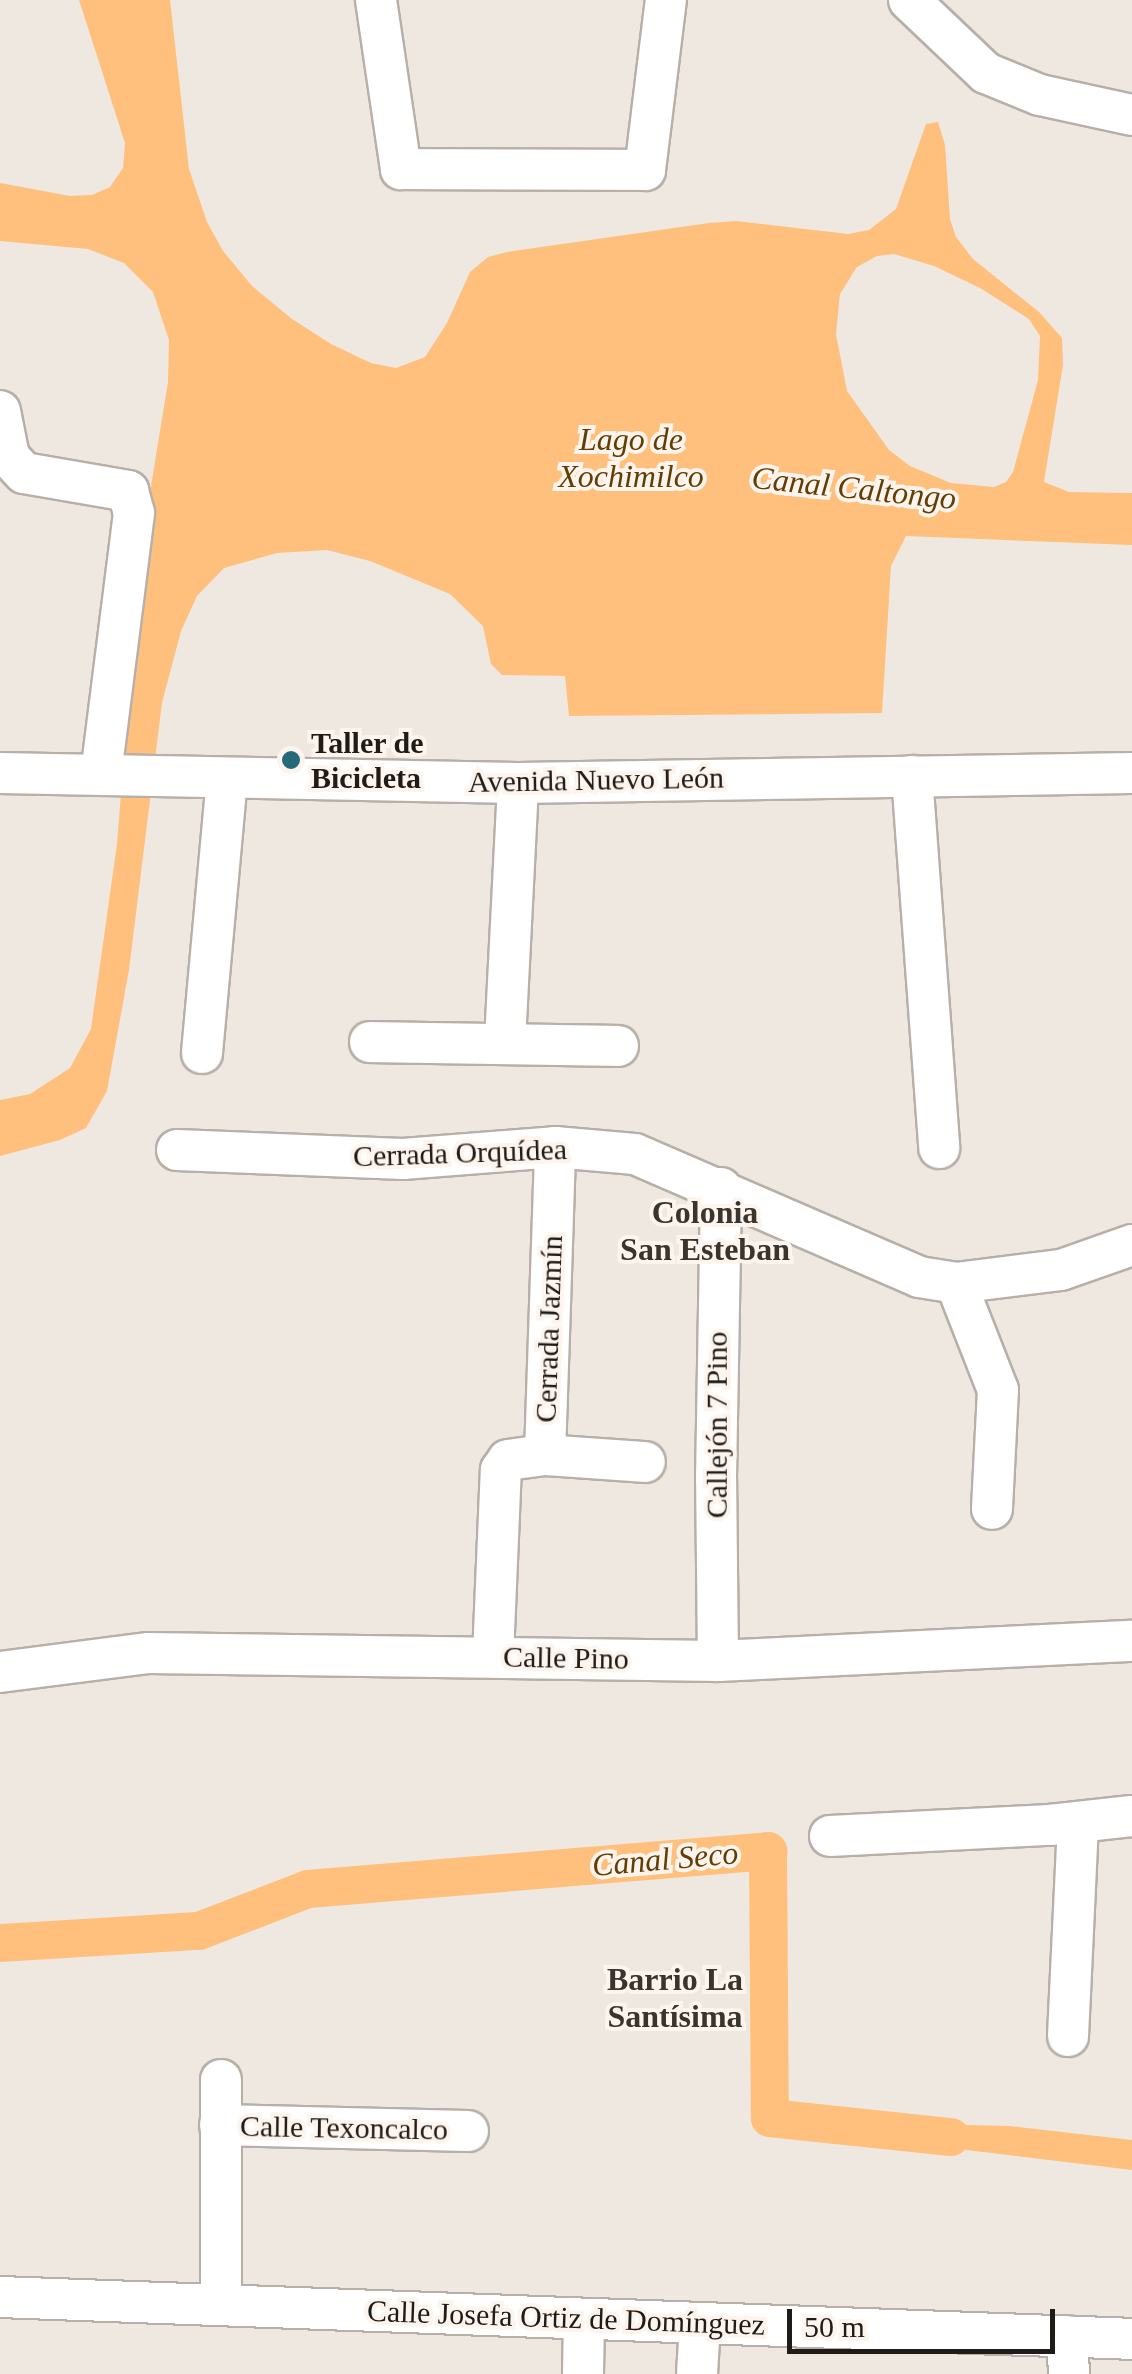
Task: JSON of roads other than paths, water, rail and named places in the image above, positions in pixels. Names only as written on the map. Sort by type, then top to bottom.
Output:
[{"type":"street","points":[[376,0],[401,169],[645,170],[666,0]]},
{"type":"street","points":[[909,0],[986,73],[1040,95],[1132,115]]},
{"type":"street","points":[[0,411],[9,458],[24,473],[128,492],[134,513],[104,776]]},
{"type":"street","name":"Avenida Nuevo León","points":[[0,773],[227,780],[518,782],[1132,773]]},
{"type":"street","points":[[912,776],[939,1148]]},
{"type":"street","points":[[202,1052],[227,780]]},
{"type":"street","points":[[506,1042],[518,782]]},
{"type":"street","points":[[370,1042],[618,1046]]},
{"type":"street","name":"Cerrada Orquídea","points":[[177,1150],[403,1159],[555,1146],[634,1154],[919,1277],[956,1283],[1061,1270],[1132,1245]]},
{"type":"street","name":"Cerrada Jazmín","points":[[494,1656],[501,1470],[508,1460],[544,1454],[555,1146]]},
{"type":"street","name":"Callejón 7 Pino","points":[[718,1661],[720,1188]]},
{"type":"street","points":[[956,1283],[998,1390],[992,1509]]},
{"type":"street","points":[[544,1454],[645,1462]]},
{"type":"street","name":"Calle Pino","points":[[0,1672],[149,1653],[718,1661],[1132,1640]]},
{"type":"street","points":[[830,1836],[1132,1816]]},
{"type":"street","points":[[1068,2036],[1078,1822]]},
{"type":"street","name":"Calle Texoncalco","points":[[220,2080],[221,2305]]},
{"type":"street","name":"Calle Texoncalco","points":[[220,2124],[468,2131]]},
{"type":"street","name":"Calle Josefa Ortiz de Domínguez","points":[[0,2297],[700,2323],[1068,2355],[1132,2340]]},
{"type":"street","points":[[583,2374],[584,2318]]},
{"type":"street","points":[[696,2374],[700,2323]]},
{"type":"water","name":"Lago de Xochimilco","points":[[79,0],[170,0],[189,169],[207,222],[223,251],[252,286],[292,319],[371,363],[396,368],[425,357],[447,323],[470,272],[488,257],[736,221],[848,234],[869,230],[896,209],[926,124],[938,122],[945,145],[950,219],[956,237],[973,259],[1039,312],[1062,338],[1063,365],[1044,482],[1069,492],[1132,493],[1132,545],[906,536],[891,566],[882,713],[569,716],[565,676],[502,675],[491,664],[483,626],[450,594],[370,561],[327,550],[277,553],[224,568],[197,596],[181,631],[162,703],[129,970],[107,1091],[86,1128],[60,1140],[0,1156],[0,1100],[30,1094],[70,1068],[91,1029],[117,844],[140,553],[168,382],[169,340],[153,292],[124,263],[88,249],[0,241],[0,183],[70,196],[92,195],[110,187],[123,168],[125,143]],"holes":[[[894,254],[934,266],[980,288],[1029,319],[1040,336],[1038,380],[1013,472],[1006,482],[994,487],[951,483],[910,466],[889,450],[847,391],[836,334],[840,294],[857,267],[877,256]]]},
{"type":"water","points":[[924,2124],[1010,2126],[1132,2140],[1132,2170],[917,2144],[902,2136],[905,2128]]},
{"type":"waterway","name":"Canal Seco","points":[[0,1943],[199,1931],[308,1889],[768,1851],[770,2118],[951,2137]]},
{"type":"place","name":"Taller de Bicicleta","points":[[291,760]]},
{"type":"district","name":"Colonia San Esteban","points":[[705,1232]]},
{"type":"district","name":"Barrio La Santísima","points":[[675,1998]]},
{"type":"water label","name":"Canal Caltongo","points":[[854,488]]}]
